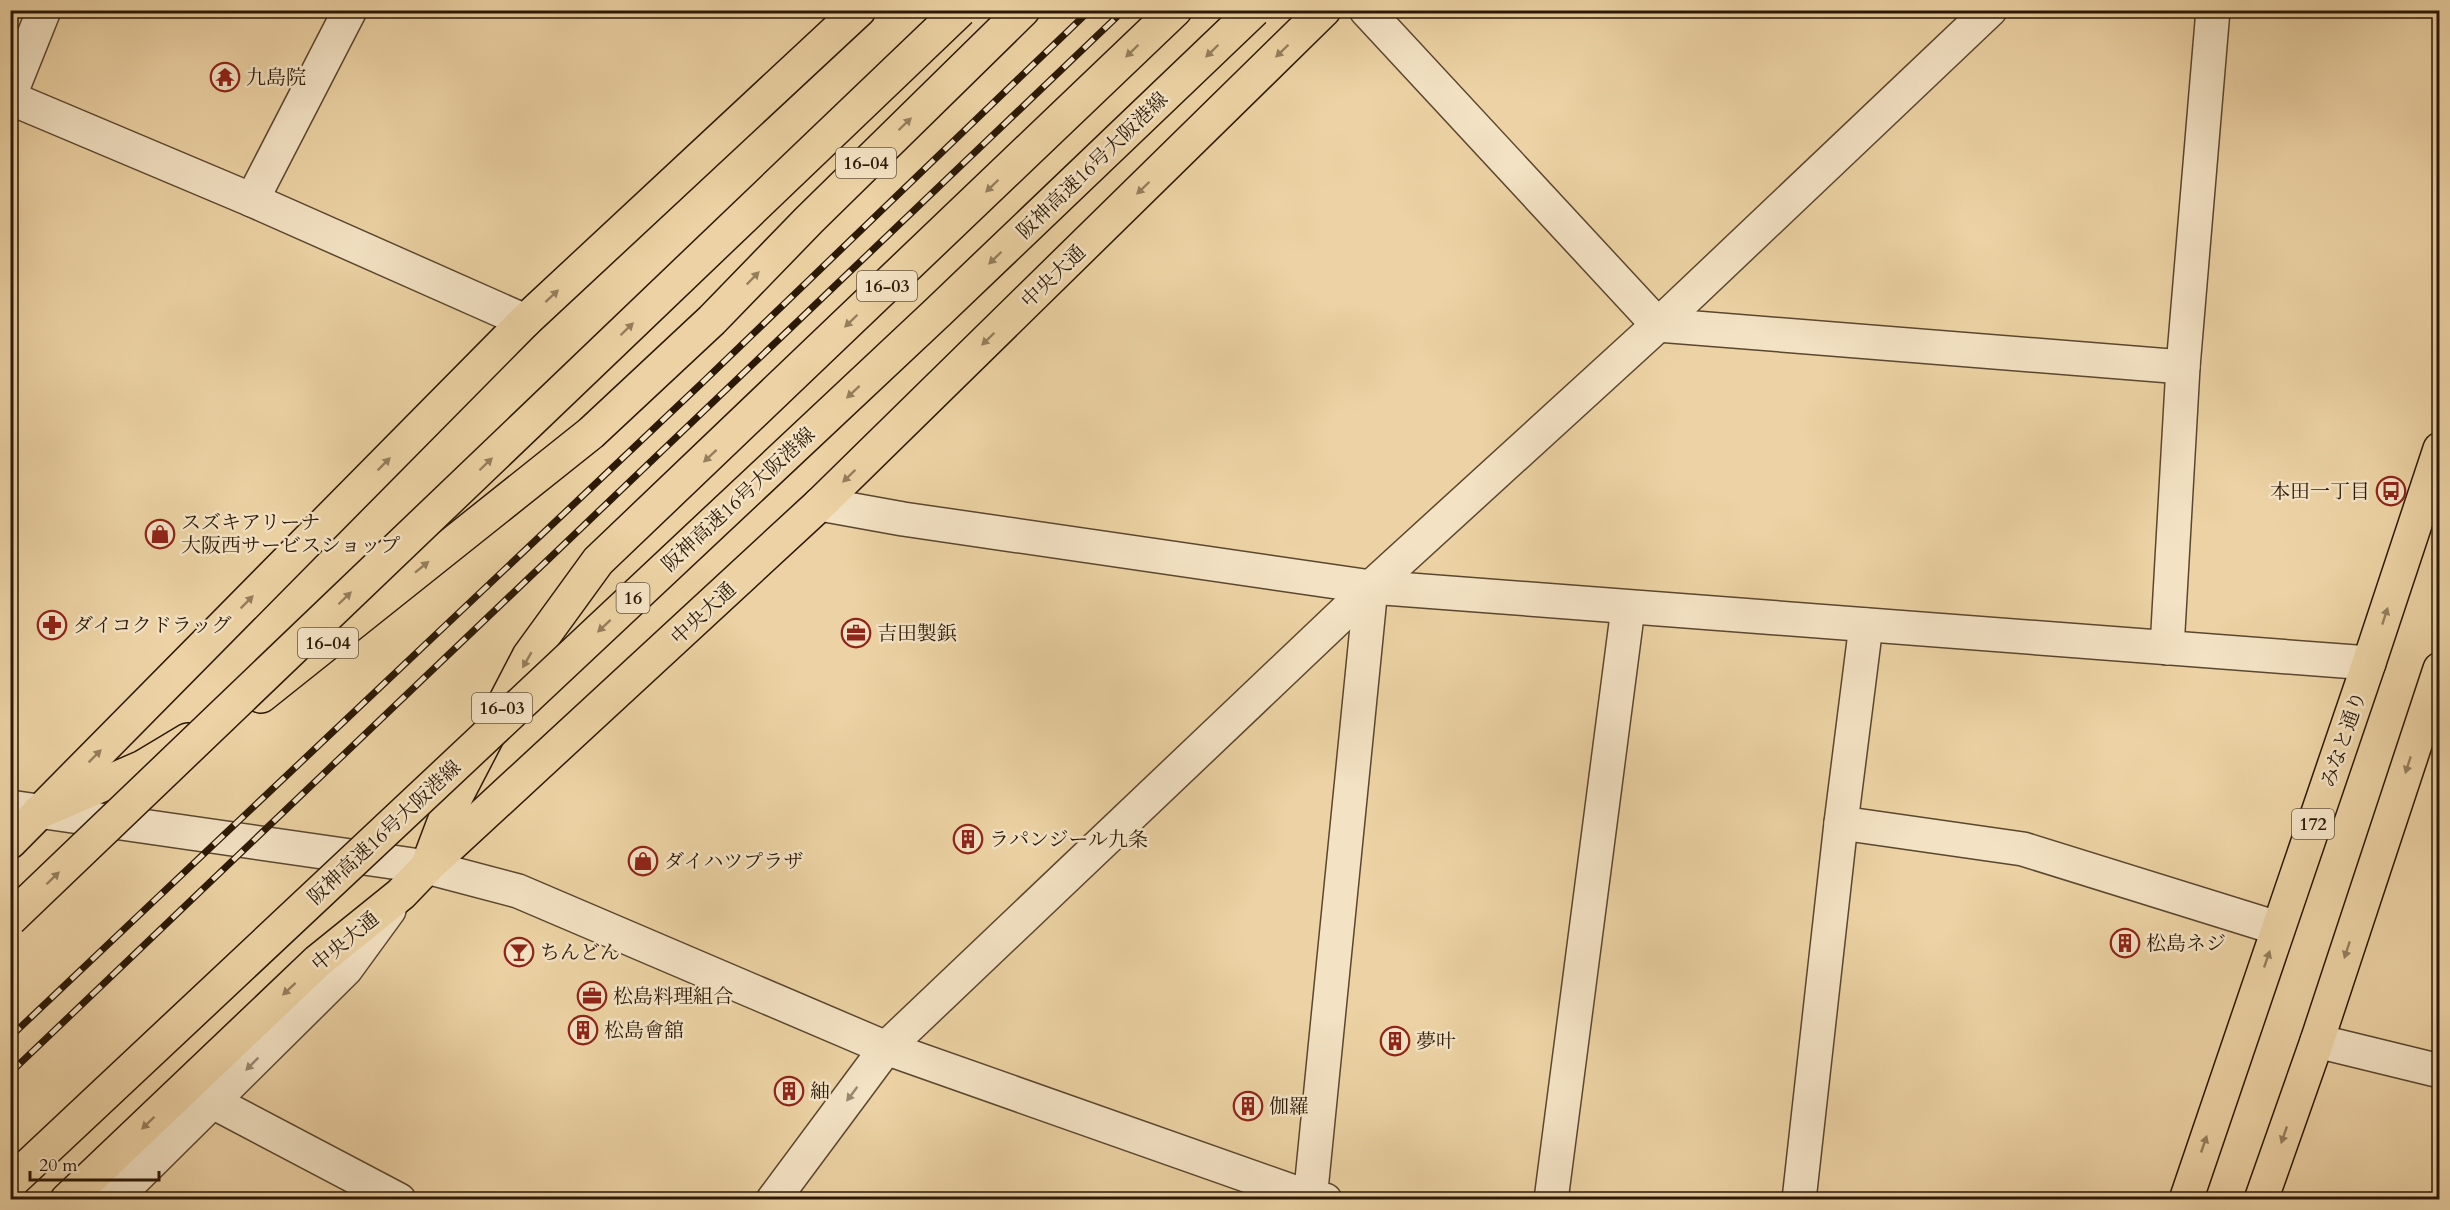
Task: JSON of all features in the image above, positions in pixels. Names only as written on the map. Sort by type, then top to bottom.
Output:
[{"type":"main road","points":[[10,842],[25,810],[525,321],[859,10]]},
{"type":"main road","points":[[10,919],[960,10]]},
{"type":"main road","name":"16-04","points":[[25,810],[143,767],[253,702],[591,433],[712,320],[889,141],[1023,10]]},
{"type":"main road","name":"16-03","points":[[427,867],[447,814],[529,656],[598,561],[1175,10]]},
{"type":"main road","name":"阪神高速16号大阪港線","points":[[10,1183],[938,312],[1254,10]]},
{"type":"main road","name":"中央大通","points":[[67,1200],[318,961],[401,894],[427,867],[820,504],[1324,10]]},
{"type":"main road","name":"みなと通り","points":[[2186,1200],[2369,663],[2439,448]]},
{"type":"main road","points":[[2261,1200],[2432,718],[2439,669]]},
{"type":"street","points":[[44,10],[10,96],[525,321]]},
{"type":"street","points":[[252,200],[350,10]]},
{"type":"street","points":[[1366,10],[1658,326],[2183,367]]},
{"type":"street","points":[[773,1200],[886,1047],[1371,587],[1658,326],[1990,10]]},
{"type":"street","points":[[2167,648],[2183,367],[2213,10]]},
{"type":"street","points":[[820,504],[915,521],[1371,587],[2369,663]]},
{"type":"street","points":[[25,810],[427,867],[518,891],[886,1047],[1315,1199],[1371,587]]},
{"type":"street","points":[[1551,1200],[1629,608]]},
{"type":"street","points":[[1799,1200],[1841,823],[1866,625]]},
{"type":"street","points":[[1841,823],[2023,849],[2277,928]]},
{"type":"street","points":[[113,1200],[346,969],[401,894]]},
{"type":"street","points":[[2317,1041],[2439,1071]]},
{"type":"street","points":[[213,1102],[399,1200]]},
{"type":"railway","points":[[10,1037],[702,383],[1090,10]]},
{"type":"railway","points":[[10,1073],[1124,10]]},
{"type":"place","name":"九島院","points":[[225,77]]},
{"type":"place","name":"本田一丁目","points":[[2391,491]]},
{"type":"place","name":"スズキアリーナ 大阪西サービスショップ","points":[[160,534]]},
{"type":"place","name":"ダイコクドラッグ","points":[[52,625]]},
{"type":"place","name":"吉田製鋲","points":[[856,633]]},
{"type":"place","name":"ラパンジール九条","points":[[968,839]]},
{"type":"place","name":"ダイハツプラザ","points":[[643,861]]},
{"type":"place","name":"松島ネジ","points":[[2125,943]]},
{"type":"place","name":"ちんどん","points":[[519,952]]},
{"type":"place","name":"松島料理組合","points":[[592,996]]},
{"type":"place","name":"松島會舘","points":[[583,1030]]},
{"type":"place","name":"夢叶","points":[[1395,1041]]},
{"type":"place","name":"紬","points":[[789,1091]]},
{"type":"place","name":"伽羅","points":[[1248,1106]]}]
